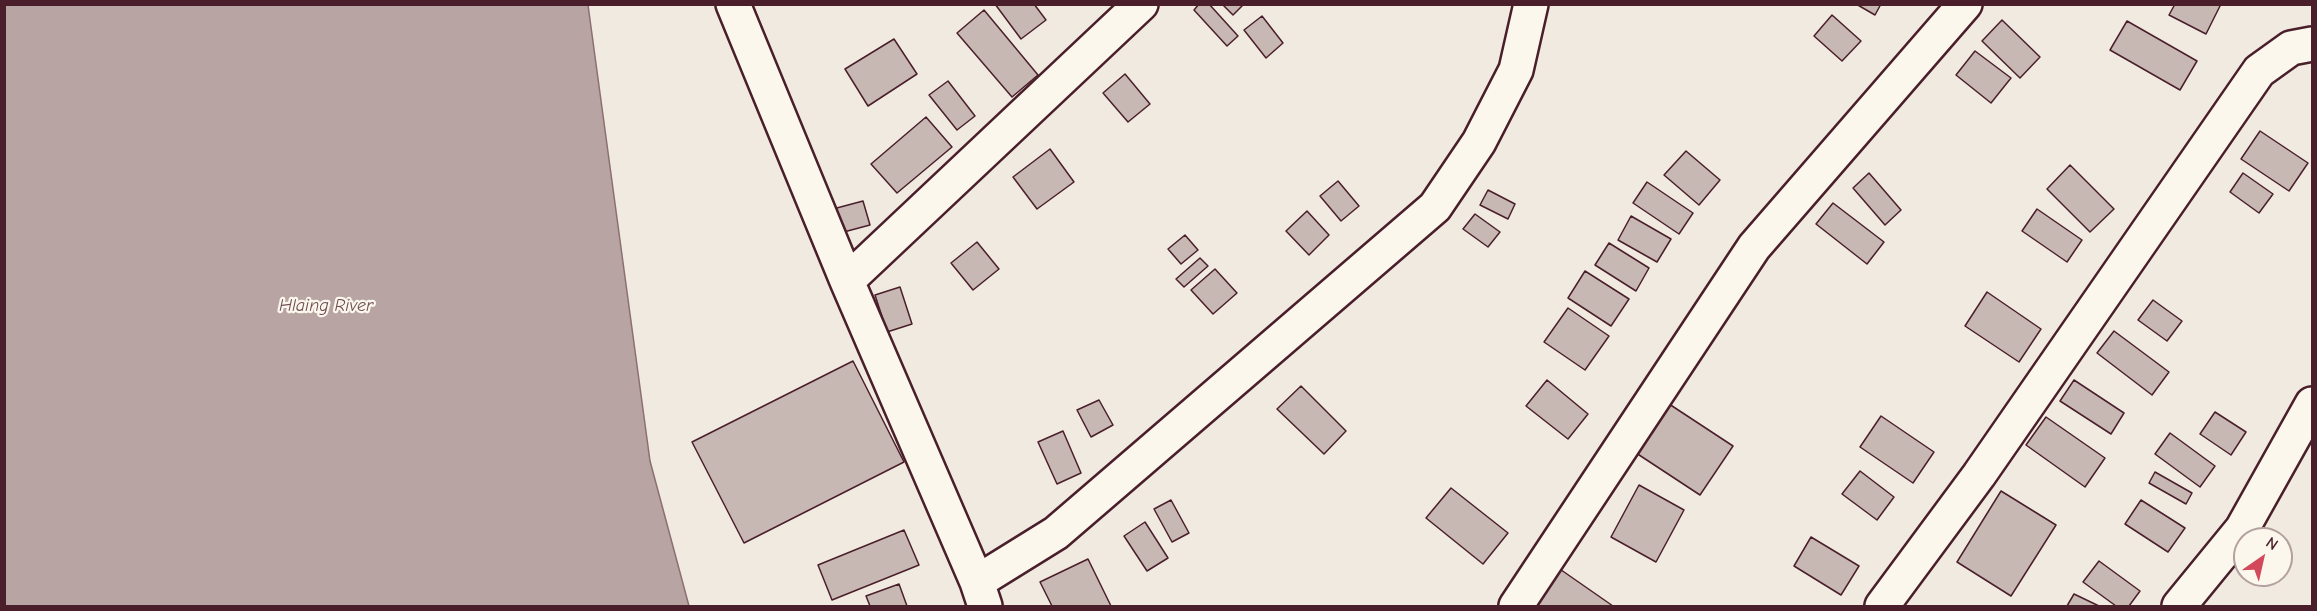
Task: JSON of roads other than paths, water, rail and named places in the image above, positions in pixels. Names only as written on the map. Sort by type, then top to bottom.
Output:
[{"type":"street","points":[[733,4],[846,281],[981,594],[1056,533],[1435,207],[1479,142],[1516,70],[1532,4]]},
{"type":"street","points":[[846,281],[1141,4]]},
{"type":"street","points":[[1516,606],[1754,246],[1965,4]]},
{"type":"street","points":[[1882,606],[1979,475],[2259,71],[2291,48],[2313,44]]},
{"type":"street","points":[[2179,606],[2242,529],[2313,404]]},
{"type":"water","name":"Hlaing River","points":[[4,5],[588,5],[650,461],[689,606],[5,606]]}]
